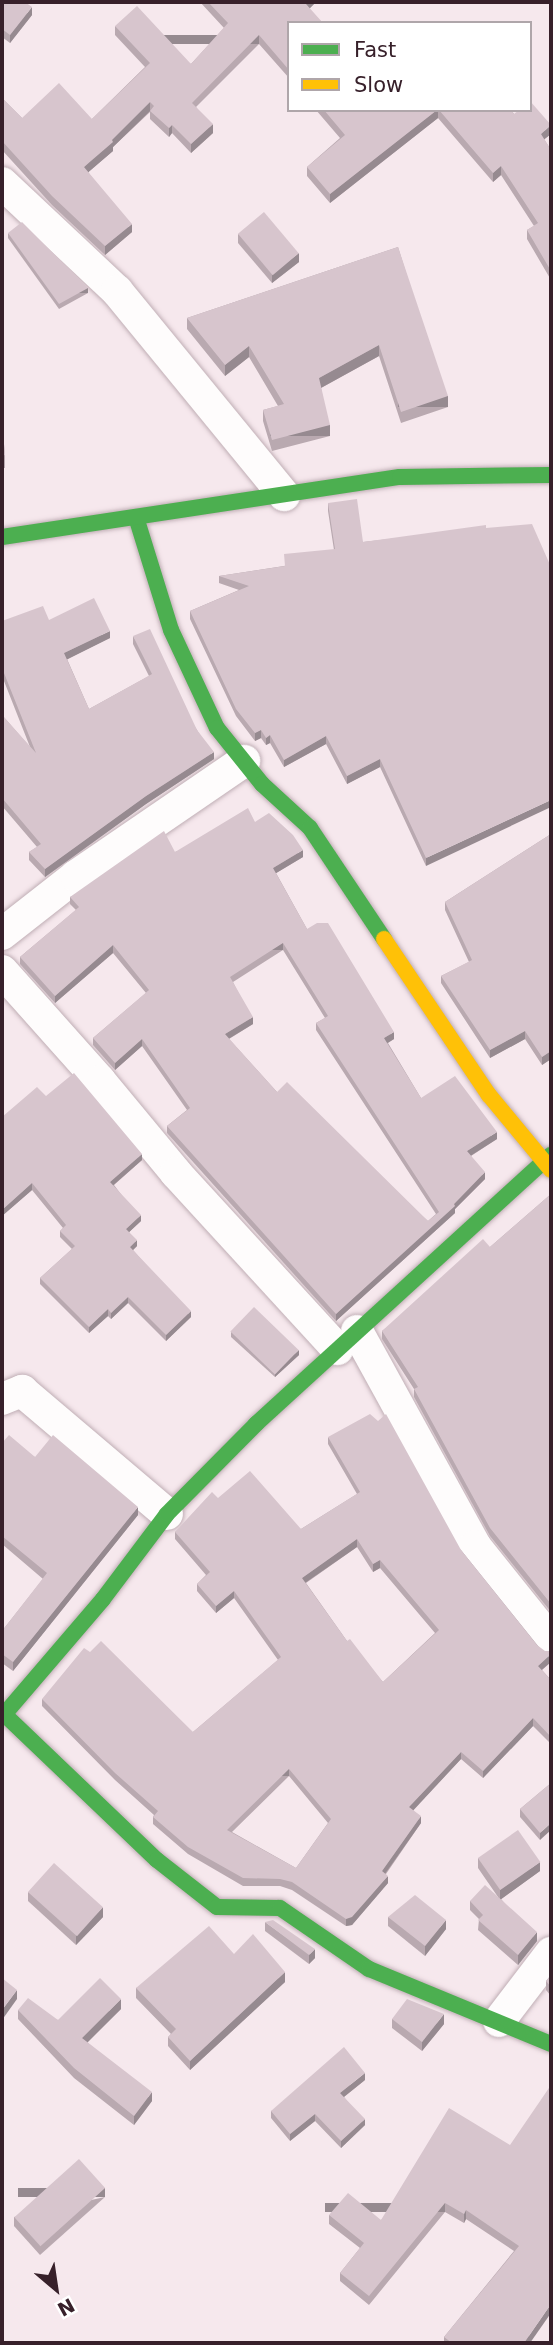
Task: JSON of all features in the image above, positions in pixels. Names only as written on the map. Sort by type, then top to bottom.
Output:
[{"type":"street","points":[[2,183],[117,291],[284,495]]},
{"type":"street","points":[[2,537],[400,477],[551,475]]},
{"type":"street","points":[[136,517],[171,630],[217,728],[262,784],[310,828],[489,1095],[549,1162],[256,1423],[167,1514],[103,1599],[3,1715],[157,1860],[217,1907],[280,1908],[369,1969],[499,2021],[551,2045]]},
{"type":"street","points":[[2,934],[76,877],[244,761]]},
{"type":"street","points":[[2,971],[100,1081],[176,1173],[347,1340],[475,1546],[551,1642]]},
{"type":"street","points":[[2,1399],[22,1391],[167,1514]]},
{"type":"street","points":[[499,2021],[551,1953]]},
{"type":"building","points":[[2,2],[25,2],[32,7],[10,35],[2,29]]},
{"type":"building","points":[[208,2],[308,2],[306,4],[321,21],[287,21],[287,68],[259,35],[192,103],[213,124],[191,144],[172,125],[169,128],[150,111],[154,106],[150,102],[113,142],[84,167],[132,224],[105,246],[52,196],[2,141],[2,98],[22,118],[59,83],[92,119],[150,63],[115,26],[137,6],[191,64],[228,23]]},
{"type":"building","points":[[532,103],[551,125],[541,134],[551,150],[551,271],[527,230],[538,223],[501,166],[493,173],[441,112],[532,112]]},
{"type":"building","points":[[326,112],[434,112],[330,194],[307,167],[345,135]]},
{"type":"building","points":[[264,212],[299,253],[273,275],[238,234]]},
{"type":"building","points":[[22,222],[88,288],[59,304],[8,233]]},
{"type":"building","points":[[398,247],[448,396],[401,412],[379,345],[319,378],[330,425],[272,440],[263,410],[284,404],[249,346],[225,365],[187,318]]},
{"type":"building","points":[[2,422],[5,455],[2,456]]},
{"type":"building","points":[[357,499],[363,542],[486,525],[486,528],[532,524],[551,567],[551,800],[426,858],[380,759],[347,776],[326,736],[284,760],[270,735],[266,738],[261,730],[255,733],[236,709],[190,611],[249,586],[219,576],[285,566],[284,554],[335,549],[328,503]]},
{"type":"building","points":[[94,598],[110,631],[64,653],[89,709],[152,674],[133,636],[150,629],[197,730],[214,752],[146,796],[45,869],[29,852],[41,844],[2,798],[2,715],[36,753],[2,668],[2,621],[43,606],[49,620]]},
{"type":"building","points":[[248,808],[255,822],[269,813],[293,835],[303,850],[273,868],[307,929],[317,923],[328,923],[394,1032],[384,1038],[421,1098],[455,1076],[497,1132],[467,1151],[485,1172],[455,1206],[336,1314],[167,1126],[190,1108],[142,1039],[115,1063],[93,1038],[149,990],[113,945],[55,996],[20,957],[79,907],[70,897],[164,831],[175,852]],"holes":[[[283,943],[328,1016],[316,1023],[439,1212],[428,1221],[287,1082],[277,1092],[225,1034],[253,1017],[230,977]]]},
{"type":"building","points":[[551,834],[551,1051],[542,1057],[525,1031],[490,1050],[441,976],[472,960],[445,902]]},
{"type":"building","points":[[74,1073],[142,1154],[110,1182],[141,1215],[126,1229],[137,1240],[130,1247],[191,1311],[166,1335],[128,1297],[111,1313],[108,1309],[89,1327],[40,1278],[75,1246],[60,1231],[66,1225],[32,1183],[2,1210],[2,1117],[37,1087],[46,1096]]},
{"type":"building","points":[[551,1194],[551,1604],[490,1528],[414,1389],[418,1387],[382,1331],[483,1239],[490,1247]]},
{"type":"building","points":[[254,1307],[299,1350],[275,1375],[230,1331]]},
{"type":"building","points":[[370,1414],[378,1421],[386,1414],[461,1550],[537,1645],[545,1651],[551,1651],[538,1666],[551,1680],[551,1737],[533,1718],[483,1771],[461,1752],[409,1807],[421,1816],[382,1871],[388,1876],[352,1917],[346,1919],[292,1882],[243,1878],[188,1847],[153,1817],[158,1811],[115,1773],[42,1699],[84,1648],[90,1652],[101,1641],[193,1732],[281,1657],[234,1591],[216,1606],[197,1584],[210,1572],[175,1532],[212,1492],[218,1498],[250,1471],[301,1529],[360,1492],[328,1437]],"holes":[[[357,1539],[373,1564],[380,1560],[439,1630],[383,1682],[350,1639],[347,1641],[302,1578]],[[289,1769],[331,1819],[296,1868],[227,1830]]]},
{"type":"building","points":[[9,1435],[35,1457],[53,1435],[138,1507],[13,1662],[2,1654],[2,1631],[47,1573],[2,1536],[2,1443]]},
{"type":"building","points":[[551,1783],[551,1823],[540,1833],[520,1809]]},
{"type":"building","points":[[518,1830],[540,1862],[500,1890],[478,1858]]},
{"type":"building","points":[[54,1863],[103,1907],[77,1936],[28,1892]]},
{"type":"building","points":[[485,1885],[537,1932],[518,1955],[478,1920],[483,1915],[470,1901]]},
{"type":"building","points":[[415,1895],[446,1920],[425,1946],[388,1917]]},
{"type":"building","points":[[273,1920],[315,1949],[309,1955],[265,1922]]},
{"type":"building","points":[[209,1926],[234,1954],[253,1934],[285,1972],[190,2061],[168,2037],[176,2029],[136,1988]]},
{"type":"building","points":[[2,1978],[17,1990],[2,2010]]},
{"type":"building","points":[[100,1978],[121,1999],[82,2038],[152,2092],[134,2116],[74,2068],[18,2010],[28,1998],[58,2020]]},
{"type":"building","points":[[407,1999],[444,2014],[422,2042],[392,2019]]},
{"type":"building","points":[[344,2047],[365,2073],[340,2093],[365,2119],[341,2141],[315,2114],[290,2134],[271,2111]]},
{"type":"building","points":[[551,2085],[551,2304],[524,2343],[452,2343],[444,2337],[519,2246],[466,2210],[464,2214],[445,2203],[369,2296],[340,2273],[364,2243],[329,2215],[348,2193],[381,2220],[449,2108],[510,2145]]},
{"type":"building","points":[[79,2159],[105,2188],[40,2246],[14,2217]]},
{"type":"traffic: fast","points":[[2,537],[400,477],[551,475]]},
{"type":"traffic: fast","points":[[136,517],[171,630],[217,728],[262,784],[310,828],[384,939]]},
{"type":"traffic: fast","points":[[2,1717],[103,1599],[167,1514],[256,1424],[551,1155]]},
{"type":"traffic: fast","points":[[4,1714],[157,1860],[217,1907],[280,1908],[369,1969],[551,2044]]},
{"type":"traffic: slow","points":[[384,939],[489,1095],[551,1170]]}]
